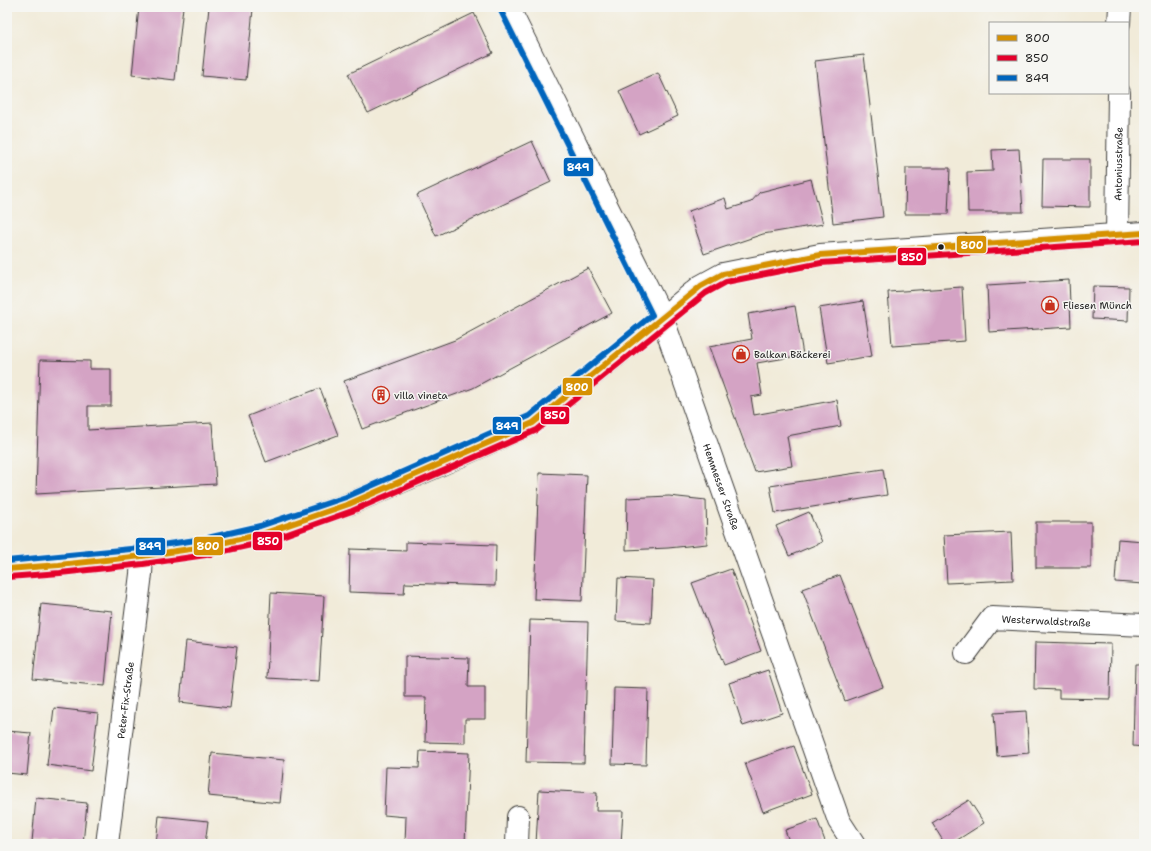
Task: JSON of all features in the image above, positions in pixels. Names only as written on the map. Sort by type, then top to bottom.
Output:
[{"type":"street","name":"Hemmesser Straße","points":[[508,7],[662,317],[839,821],[854,844]]},
{"type":"street","points":[[1120,7],[1120,22]]},
{"type":"street","name":"Antoniusstraße","points":[[1117,235],[1119,94]]},
{"type":"street","points":[[7,569],[142,556],[204,547],[262,534],[348,504],[533,423],[701,286],[723,274],[820,255],[1144,233]]},
{"type":"street","name":"Peter-Fix-Straße","points":[[107,844],[142,556]]},
{"type":"street","name":"Westerwaldstraße","points":[[966,653],[992,618],[1144,625]]},
{"type":"street","points":[[517,844],[518,817]]},
{"type":"building","points":[[139,7],[183,7],[175,80],[132,75]]},
{"type":"building","points":[[209,7],[236,7],[253,9],[246,80],[202,76]]},
{"type":"building","points":[[474,13],[493,53],[368,113],[348,74]]},
{"type":"building","points":[[864,55],[883,217],[833,223],[815,61]]},
{"type":"building","points":[[658,73],[678,116],[639,134],[619,91]]},
{"type":"building","points":[[532,141],[551,182],[436,236],[417,195]]},
{"type":"building","points":[[1019,149],[1023,212],[968,212],[967,172],[993,171],[992,150]]},
{"type":"building","points":[[1043,159],[1090,159],[1090,207],[1042,206]]},
{"type":"building","points":[[906,168],[950,168],[948,214],[905,214]]},
{"type":"building","points":[[811,179],[823,224],[763,234],[704,254],[689,211],[725,198],[728,209],[751,202],[760,192]]},
{"type":"building","points":[[588,268],[612,313],[473,388],[362,429],[344,381],[455,340]]},
{"type":"building","points":[[1069,280],[1071,327],[989,332],[987,285]]},
{"type":"building","points":[[1093,286],[1129,287],[1128,321],[1092,319]]},
{"type":"building","points":[[962,287],[965,341],[892,346],[888,292]]},
{"type":"building","points":[[863,301],[872,356],[828,363],[819,308]]},
{"type":"building","points":[[795,306],[803,355],[757,363],[762,395],[751,397],[754,415],[837,400],[841,426],[787,436],[792,466],[755,472],[709,347],[752,339],[748,314]]},
{"type":"building","points":[[40,360],[90,361],[90,369],[111,369],[111,406],[88,406],[88,430],[212,423],[216,484],[36,494]]},
{"type":"building","points":[[320,388],[338,435],[266,462],[248,416]]},
{"type":"building","points":[[883,469],[887,495],[775,513],[770,486]]},
{"type":"building","points":[[539,473],[587,475],[582,601],[534,599]]},
{"type":"building","points":[[669,496],[706,500],[707,544],[626,550],[627,498]]},
{"type":"building","points":[[809,512],[822,542],[789,556],[776,526]]},
{"type":"building","points":[[1036,522],[1091,522],[1091,568],[1036,568]]},
{"type":"building","points":[[1011,532],[1013,580],[947,583],[944,535]]},
{"type":"building","points":[[1118,539],[1144,541],[1144,584],[1115,582]]},
{"type":"building","points":[[406,542],[496,545],[495,586],[405,583],[404,594],[349,592],[350,549],[406,551]]},
{"type":"building","points":[[731,569],[761,651],[724,665],[692,583]]},
{"type":"building","points":[[840,575],[883,687],[845,701],[802,589]]},
{"type":"building","points":[[618,578],[653,580],[651,623],[616,621]]},
{"type":"building","points":[[271,593],[324,596],[319,681],[267,678]]},
{"type":"building","points":[[41,604],[112,611],[105,686],[33,679]]},
{"type":"building","points":[[530,620],[588,622],[584,763],[526,762]]},
{"type":"building","points":[[186,641],[237,647],[230,708],[180,702]]},
{"type":"building","points":[[1035,642],[1111,644],[1110,699],[1059,698],[1059,690],[1034,689]]},
{"type":"building","points":[[405,656],[469,658],[468,687],[485,687],[485,719],[465,719],[465,743],[425,742],[426,697],[405,697]]},
{"type":"building","points":[[1135,664],[1144,664],[1144,747],[1133,746]]},
{"type":"building","points":[[768,670],[782,713],[743,726],[729,683]]},
{"type":"building","points":[[614,688],[648,689],[646,765],[612,764]]},
{"type":"building","points":[[54,708],[98,713],[91,771],[47,765]]},
{"type":"building","points":[[1026,711],[1029,753],[997,756],[994,713]]},
{"type":"building","points":[[7,731],[31,733],[27,775],[7,773]]},
{"type":"building","points":[[794,746],[812,794],[763,812],[745,763]]},
{"type":"building","points":[[420,751],[469,753],[465,844],[405,844],[406,817],[384,815],[386,767],[419,768]]},
{"type":"building","points":[[212,753],[284,760],[280,803],[208,796]]},
{"type":"building","points":[[539,790],[597,793],[596,811],[623,811],[621,844],[536,844]]},
{"type":"building","points":[[36,798],[87,803],[83,844],[32,842]]},
{"type":"building","points":[[969,800],[984,823],[951,844],[945,844],[932,823]]},
{"type":"building","points":[[159,816],[208,821],[205,844],[156,844]]},
{"type":"building","points":[[817,819],[826,844],[790,844],[785,830]]},
{"type":"transit line","name":"849","points":[[7,561],[141,548],[203,539],[260,526],[346,497],[529,416],[652,315],[501,11]]},
{"type":"transit line","name":"800","points":[[7,569],[142,556],[204,547],[262,534],[349,504],[533,423],[701,286],[723,274],[820,255],[1144,233]]},
{"type":"transit line","name":"850","points":[[8,577],[143,564],[206,555],[265,542],[352,511],[537,430],[706,293],[726,282],[821,263],[1144,241]]},
{"type":"place","name":"Fliesen Münch","points":[[1050,305]]},
{"type":"place","name":"Balkan Bäckerei","points":[[741,354]]},
{"type":"place","name":"villa vineta","points":[[381,395]]}]
